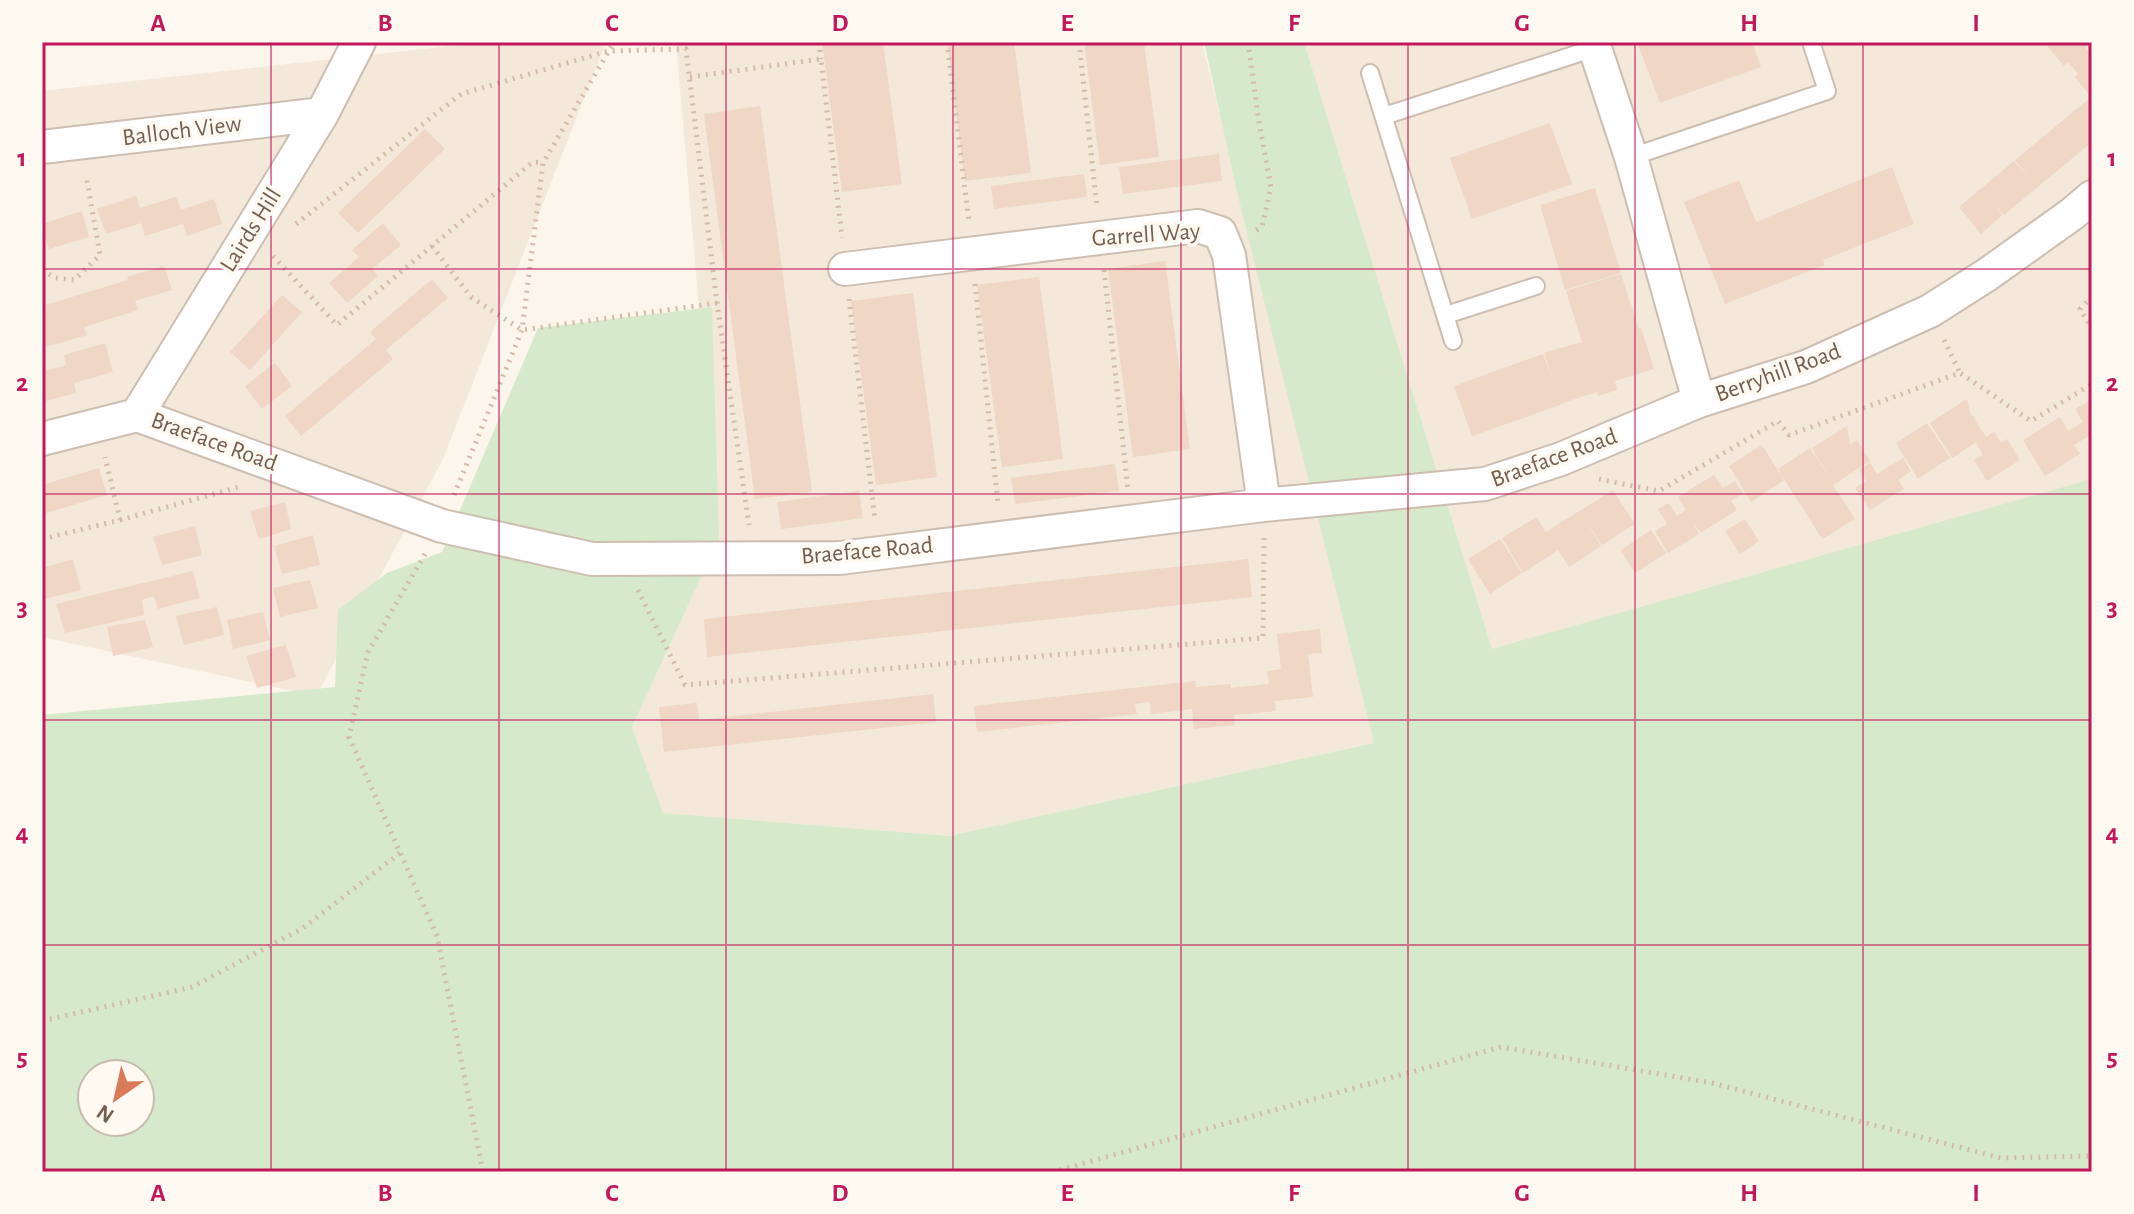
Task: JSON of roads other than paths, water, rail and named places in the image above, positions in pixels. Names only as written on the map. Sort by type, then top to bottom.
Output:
[{"type":"street","name":"Lairds Hill","points":[[137,415],[322,114],[359,42]]},
{"type":"street","name":"Berryhill Road","points":[[1594,45],[1631,157],[1699,401],[1806,367],[1930,311],[1988,274],[2092,197]]},
{"type":"street","name":"Balloch View","points":[[42,147],[322,114]]},
{"type":"street","name":"Garrell Way","points":[[845,269],[1198,226],[1220,233],[1229,255],[1264,505]]},
{"type":"street","name":"Braeface Road","points":[[42,439],[137,415],[442,526],[592,559],[840,558],[1264,505],[1485,484],[1561,459],[1699,401]]},
{"type":"lane","points":[[1631,157],[1827,91],[1811,42]]},
{"type":"lane","points":[[1384,116],[1594,45]]},
{"type":"lane","points":[[1370,73],[1453,341]]},
{"type":"lane","points":[[1446,315],[1536,286]]}]
